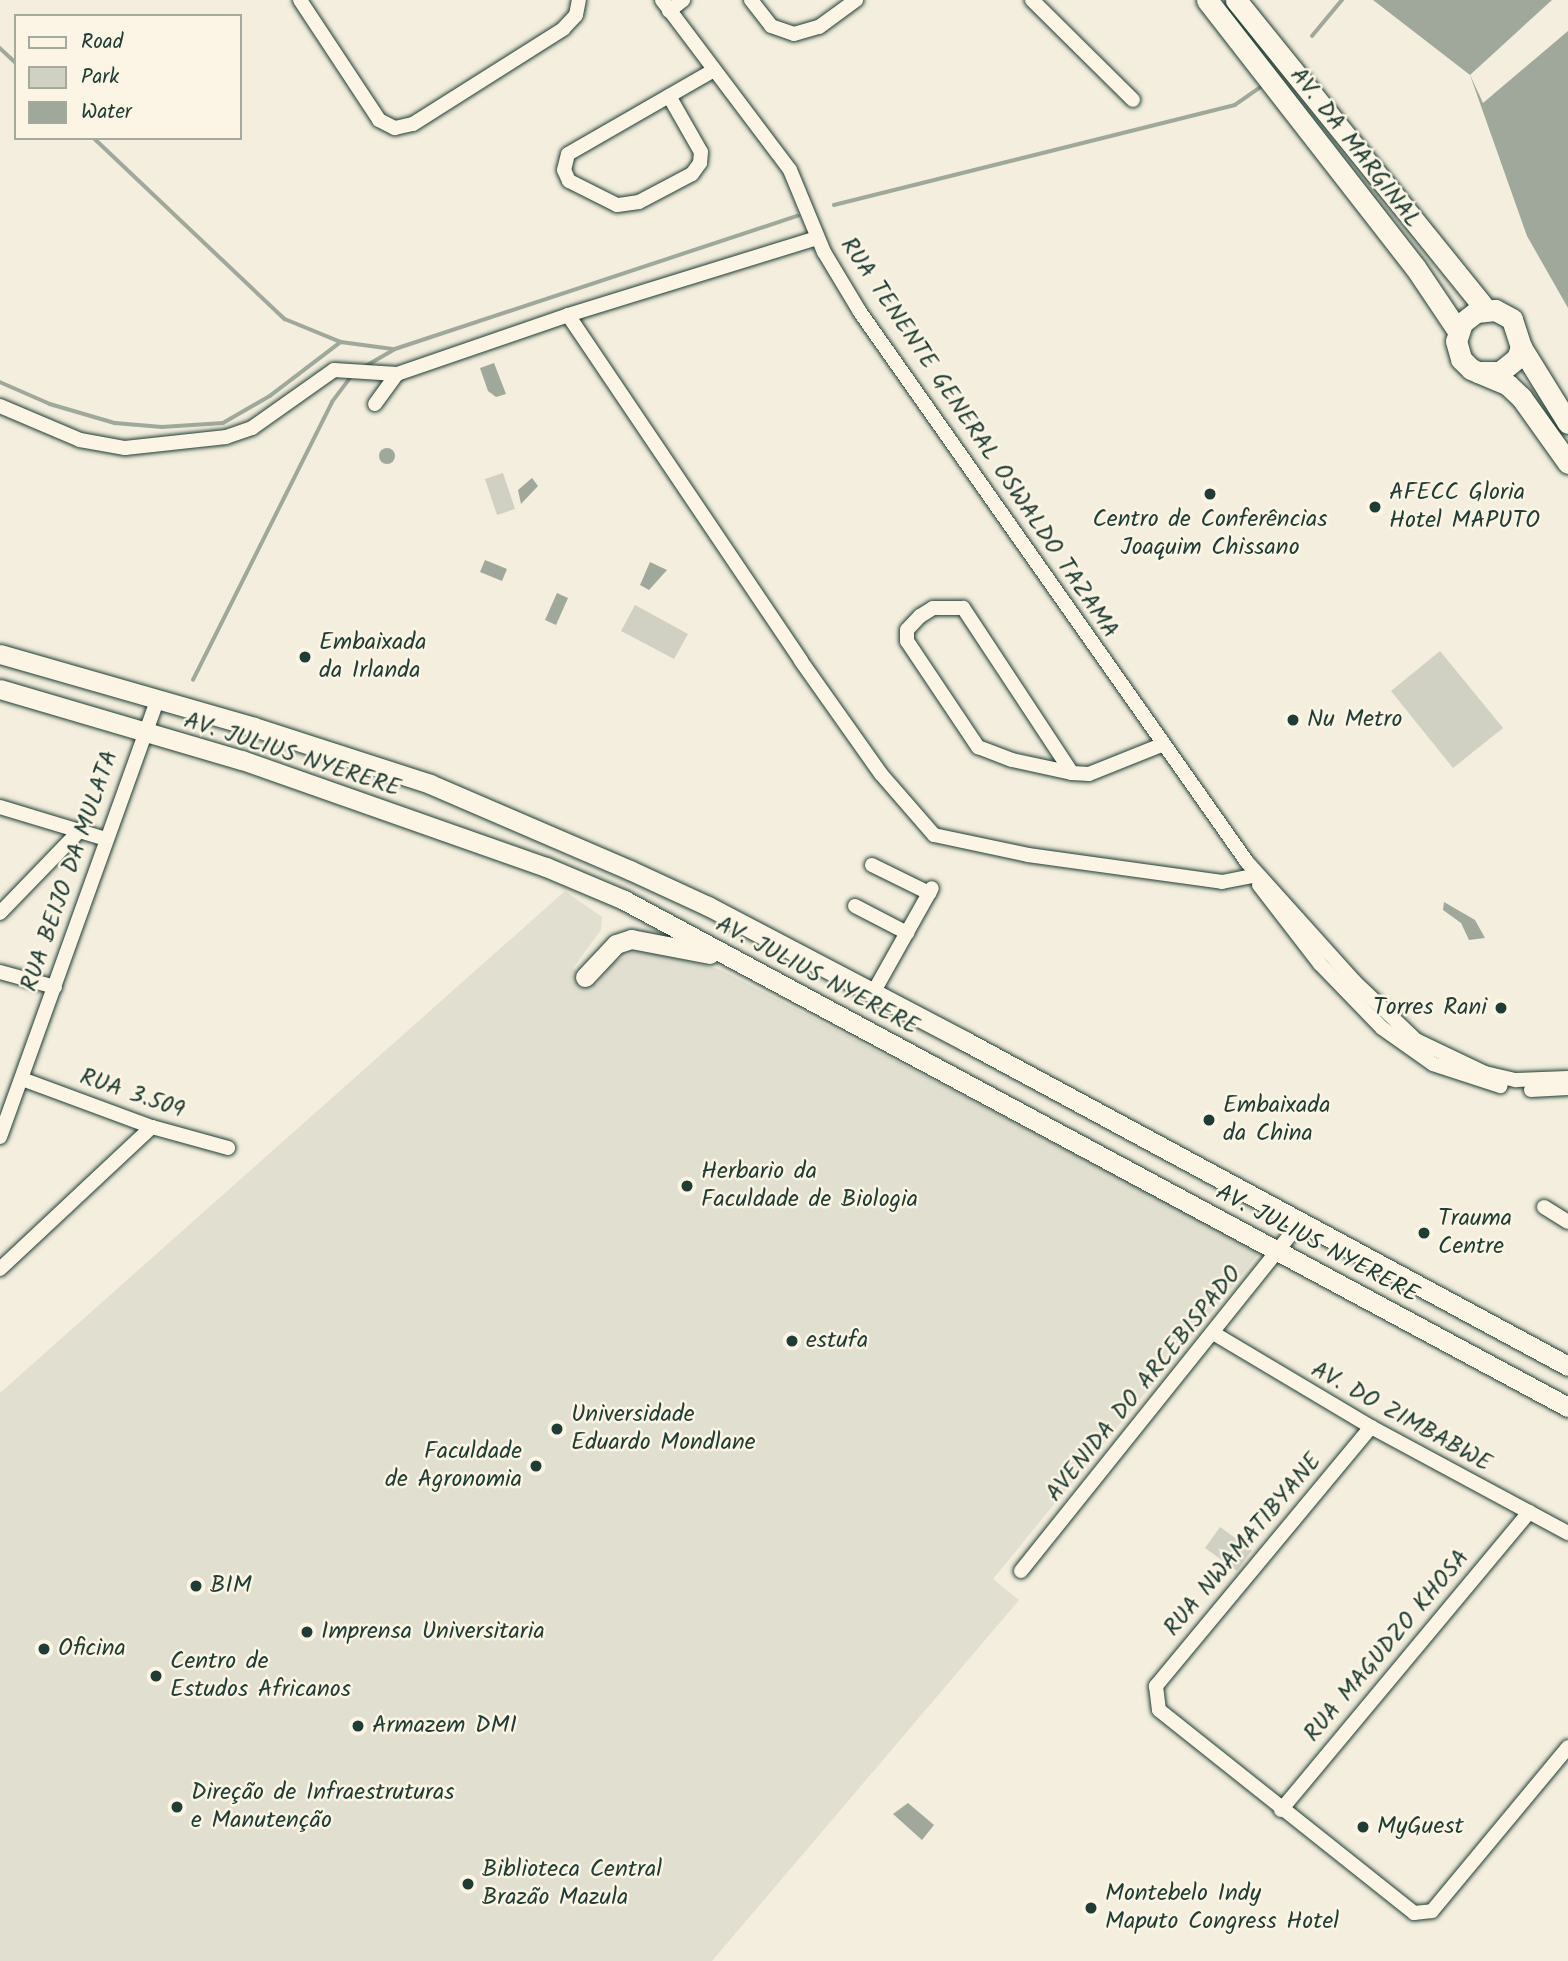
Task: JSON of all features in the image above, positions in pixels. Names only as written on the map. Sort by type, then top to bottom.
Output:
[{"type":"main road","name":"AV. DA MARGINAL","points":[[1206,0],[1415,267],[1458,331],[1461,359],[1478,372],[1507,385],[1521,397],[1568,463]]},
{"type":"main road","name":"AV. DA MARGINAL","points":[[1236,0],[1485,309],[1512,319],[1521,347],[1568,423]]},
{"type":"main road","points":[[1458,331],[1468,316],[1485,309]]},
{"type":"main road","points":[[1478,372],[1500,372],[1517,358],[1521,347]]},
{"type":"main road","name":"AV. JULIUS NYERERE","points":[[0,654],[430,785],[708,906],[1568,1366]]},
{"type":"main road","name":"AV. JULIUS NYERERE","points":[[0,690],[142,734],[242,760],[546,867],[624,900],[1568,1407]]},
{"type":"main road","points":[[586,977],[616,944],[631,939],[725,954]]},
{"type":"street","points":[[300,0],[379,120],[395,128],[413,124],[563,30],[576,15],[579,0]]},
{"type":"street","points":[[666,6],[683,0]]},
{"type":"street","points":[[751,0],[771,26],[794,34],[818,27],[856,0]]},
{"type":"street","points":[[1032,0],[1133,100]]},
{"type":"street","name":"RUA TENENTE GENERAL OSWALDO TAZAMA","points":[[666,6],[790,170],[817,238],[860,312],[1161,745],[1247,862],[1354,981],[1416,1040],[1485,1073],[1516,1080],[1568,1078]]},
{"type":"street","points":[[669,96],[701,152],[700,163],[692,174],[639,202],[617,205],[569,181],[564,170],[568,154],[714,70]]},
{"type":"street","points":[[0,406],[80,440],[125,448],[184,442],[252,428],[334,370],[379,370],[397,374],[568,315],[817,238]]},
{"type":"street","points":[[586,345],[582,326],[589,309]]},
{"type":"street","points":[[568,315],[881,774],[934,835],[1027,855],[1222,882],[1254,876]]},
{"type":"street","points":[[374,404],[397,374]]},
{"type":"street","points":[[1072,773],[962,608],[933,608],[920,616],[907,630],[907,641],[978,747],[1072,773],[1089,774],[1117,765],[1161,745]]},
{"type":"street","name":"RUA BEIJO DA MULATA","points":[[0,1137],[142,734],[157,700]]},
{"type":"street","points":[[0,807],[82,829],[106,839]]},
{"type":"street","points":[[0,913],[82,829]]},
{"type":"street","name":"RUA TENENTE GENERAL OSWALDO TAZAMA","points":[[1247,862],[1254,876],[1320,964],[1360,1009],[1408,1048],[1482,1083],[1543,1090],[1568,1088]]},
{"type":"street","points":[[872,864],[930,891],[873,993]]},
{"type":"street","points":[[855,906],[906,933]]},
{"type":"street","points":[[0,972],[55,987]]},
{"type":"street","name":"RUA 3.509","points":[[22,1079],[152,1127],[228,1148]]},
{"type":"street","points":[[0,1269],[152,1127]]},
{"type":"street","points":[[1544,1207],[1568,1222]]},
{"type":"street","name":"AVENIDA DO ARCEBISPADO","points":[[1021,1571],[1215,1334],[1300,1223]]},
{"type":"street","name":"AV. DO ZIMBABWE","points":[[1215,1334],[1371,1427],[1568,1533]]},
{"type":"street","name":"RUA NWAMATIBYANE","points":[[1281,1810],[1159,1710],[1154,1694],[1156,1686],[1371,1427]]},
{"type":"street","name":"RUA MAGUDZO KHOSA","points":[[1281,1810],[1529,1512]]},
{"type":"street","points":[[1281,1810],[1414,1913],[1432,1911],[1568,1747]]},
{"type":"shaded area","name":"Universidade Eduardo Mondlane","points":[[565,891],[602,917],[601,930],[573,968],[597,985],[613,963],[641,948],[721,970],[1261,1251],[993,1579],[1019,1600],[712,1961],[0,1961],[0,1393]]},
{"type":"green space","points":[[503,473],[515,509],[497,515],[485,479]]},
{"type":"green space","points":[[635,605],[688,634],[674,659],[621,631]]},
{"type":"green space","points":[[1440,651],[1503,728],[1453,768],[1391,691]]},
{"type":"green space","points":[[1220,1527],[1252,1550],[1237,1571],[1205,1548]]},
{"type":"water","points":[[1373,0],[1568,0],[1568,308],[1527,236],[1470,75]]},
{"type":"water","points":[[494,363],[506,394],[496,397],[488,391],[480,368]]},
{"type":"water","points":[[387,448],[395,456],[387,464],[379,456]]},
{"type":"water","points":[[532,478],[538,486],[521,504],[518,490]]},
{"type":"water","points":[[485,560],[507,569],[502,581],[480,572]]},
{"type":"water","points":[[650,562],[667,570],[649,590],[640,585]]},
{"type":"water","points":[[557,593],[568,598],[556,625],[545,620]]},
{"type":"water","points":[[1444,902],[1475,920],[1485,938],[1469,940],[1461,923],[1443,910]]},
{"type":"water","points":[[908,1803],[934,1825],[922,1840],[893,1814]]},
{"type":"pier","points":[[1552,0],[1568,0],[1568,31],[1483,103],[1470,75]]},
{"type":"waterway","points":[[1312,36],[1342,0]]},
{"type":"waterway","points":[[0,48],[14,61]]},
{"type":"waterway","points":[[834,205],[1235,105],[1264,85]]},
{"type":"waterway","points":[[96,140],[285,319],[341,342],[393,349]]},
{"type":"waterway","points":[[364,367],[395,349],[798,216]]},
{"type":"waterway","points":[[0,382],[50,404],[115,423],[162,427],[223,423],[270,396],[341,342]]},
{"type":"waterway","points":[[193,680],[332,402],[352,375]]},
{"type":"place","name":"Centro de Conferências Joaquim Chissano","points":[[1210,494]]},
{"type":"place","name":"AFECC Gloria Hotel MAPUTO","points":[[1375,507]]},
{"type":"place","name":"Embaixada da Irlanda","points":[[305,657]]},
{"type":"place","name":"Nu Metro","points":[[1293,720]]},
{"type":"place","name":"Torres Rani","points":[[1501,1008]]},
{"type":"place","name":"Embaixada da China","points":[[1209,1120]]},
{"type":"place","name":"Herbario da Faculdade de Biologia","points":[[687,1186]]},
{"type":"place","name":"Trauma Centre","points":[[1424,1233]]},
{"type":"place","name":"estufa","points":[[792,1341]]},
{"type":"place","name":"Universidade Eduardo Mondlane","points":[[557,1429]]},
{"type":"place","name":"Faculdade de Agronomia","points":[[536,1466]]},
{"type":"place","name":"BIM","points":[[196,1586]]},
{"type":"place","name":"Imprensa Universitaria","points":[[307,1632]]},
{"type":"place","name":"Oficina","points":[[44,1649]]},
{"type":"place","name":"Centro de Estudos Africanos","points":[[156,1676]]},
{"type":"place","name":"Armazem DMI","points":[[358,1726]]},
{"type":"place","name":"Direção de Infraestruturas e Manutenção","points":[[177,1807]]},
{"type":"place","name":"MyGuest","points":[[1363,1827]]},
{"type":"place","name":"Biblioteca Central Brazão Mazula","points":[[468,1884]]},
{"type":"place","name":"Montebelo Indy Maputo Congress Hotel","points":[[1091,1908]]}]
